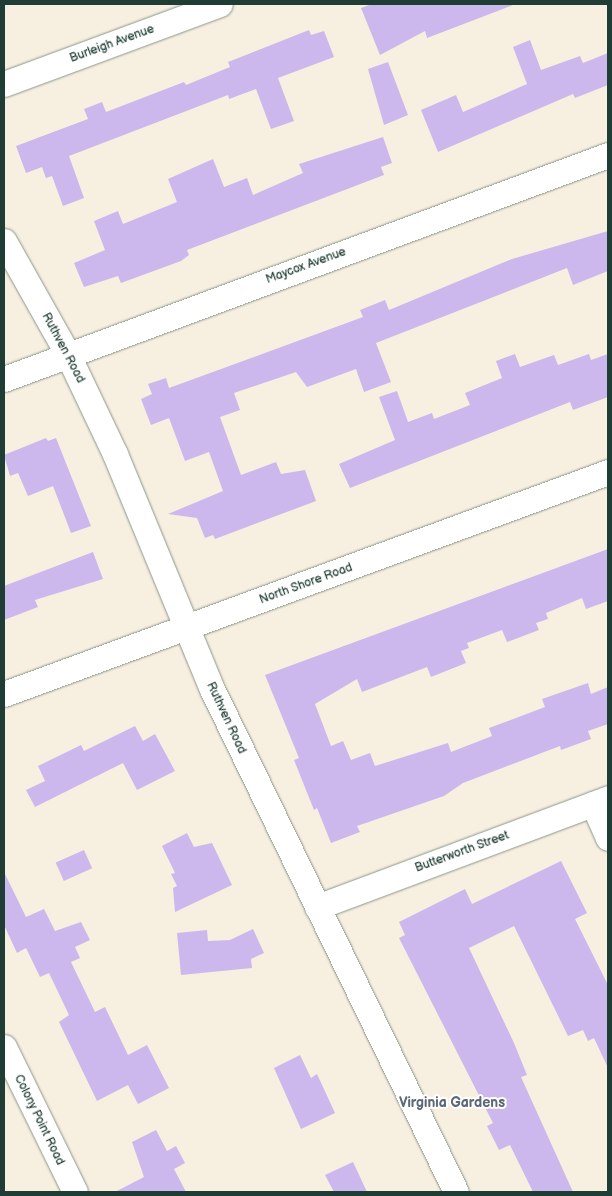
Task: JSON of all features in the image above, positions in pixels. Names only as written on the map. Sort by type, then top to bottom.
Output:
[{"type":"street","name":"Burleigh Avenue","points":[[4,84],[220,4]]},
{"type":"street","name":"Maycox Avenue","points":[[4,379],[68,353],[608,155]]},
{"type":"street","name":"Ruthven Road","points":[[4,241],[68,353],[187,628],[317,907],[456,1192]]},
{"type":"street","name":"North Shore Road","points":[[4,694],[608,472]]},
{"type":"street","name":"Butterworth Street","points":[[317,907],[600,801]]},
{"type":"street","points":[[600,801],[608,838]]},
{"type":"street","name":"Colony Point Road","points":[[4,1047],[75,1192]]},
{"type":"building","points":[[372,4],[513,5],[427,38],[425,31],[380,55],[361,8]]},
{"type":"building","points":[[309,30],[311,35],[324,31],[334,57],[278,78],[294,121],[271,129],[256,89],[229,99],[228,95],[69,156],[84,198],[63,206],[52,176],[46,178],[42,167],[26,173],[16,146],[88,119],[84,109],[102,102],[106,112],[184,82],[186,85],[230,67],[228,62]]},
{"type":"building","points":[[530,40],[541,70],[580,56],[583,63],[608,53],[608,85],[575,98],[573,94],[438,152],[421,110],[456,95],[463,112],[527,84],[513,47]]},
{"type":"building","points":[[388,62],[408,115],[384,125],[368,69]]},
{"type":"building","points":[[383,137],[392,163],[381,167],[384,175],[187,250],[189,255],[181,261],[121,283],[118,276],[84,287],[74,263],[105,250],[94,221],[118,211],[123,224],[177,202],[168,179],[213,159],[224,187],[247,178],[253,195],[303,173],[299,164]]},
{"type":"building","points":[[608,231],[608,271],[573,285],[567,268],[376,343],[391,382],[364,392],[356,369],[307,387],[296,372],[234,393],[240,410],[220,417],[241,475],[276,462],[281,474],[305,470],[316,501],[215,539],[213,535],[205,538],[197,518],[168,514],[223,491],[209,452],[185,461],[169,418],[151,425],[141,399],[152,394],[148,384],[166,378],[169,388],[363,317],[360,310],[385,300],[389,310],[512,259]]},
{"type":"building","points":[[515,354],[520,367],[554,355],[558,365],[589,354],[591,360],[608,354],[608,397],[573,410],[570,402],[350,488],[339,464],[395,440],[379,397],[397,391],[408,422],[432,413],[434,419],[470,405],[465,393],[502,378],[496,361]]},
{"type":"building","points":[[46,438],[48,441],[56,438],[91,526],[71,533],[53,486],[28,496],[18,473],[10,476],[4,455]]},
{"type":"building","points":[[608,549],[608,601],[586,609],[582,598],[546,613],[548,619],[536,623],[539,630],[507,642],[502,630],[467,643],[469,648],[461,651],[466,663],[431,677],[427,667],[362,692],[357,679],[315,704],[331,746],[343,741],[351,760],[370,753],[375,766],[448,743],[451,752],[492,736],[489,728],[545,707],[542,699],[588,683],[591,694],[608,687],[608,724],[588,731],[591,739],[561,750],[560,746],[463,783],[444,796],[357,826],[360,832],[331,843],[317,808],[314,810],[294,760],[299,758],[265,675]]},
{"type":"building","points":[[93,552],[103,579],[35,600],[38,607],[4,620],[4,586]]},
{"type":"building","points":[[135,726],[143,741],[155,734],[175,771],[137,790],[123,763],[35,807],[26,790],[45,781],[38,766],[81,745],[84,751]]},
{"type":"building","points":[[187,833],[194,847],[212,843],[232,885],[175,912],[173,888],[177,886],[171,874],[175,873],[162,846]]},
{"type":"building","points":[[84,850],[92,868],[64,881],[56,863]]},
{"type":"building","points":[[561,861],[587,913],[575,919],[608,985],[608,1068],[594,1038],[588,1041],[583,1030],[568,1036],[514,926],[469,948],[514,1043],[527,1075],[521,1077],[573,1192],[533,1192],[510,1145],[499,1150],[487,1126],[493,1123],[399,938],[405,935],[399,922],[465,889],[472,904]]},
{"type":"building","points":[[4,872],[26,917],[44,909],[55,931],[81,922],[90,940],[75,947],[80,958],[71,962],[95,1012],[105,1007],[128,1055],[147,1045],[169,1088],[138,1104],[128,1085],[97,1101],[59,1022],[69,1015],[49,973],[40,977],[26,948],[17,953],[4,925]]},
{"type":"building","points":[[253,929],[264,953],[251,959],[252,968],[181,975],[177,933],[207,930],[208,941],[230,940]]},
{"type":"building","points":[[300,1055],[311,1078],[317,1074],[335,1113],[301,1129],[274,1068]]},
{"type":"building","points":[[156,1130],[167,1151],[176,1146],[185,1163],[174,1169],[186,1192],[115,1192],[144,1177],[132,1142]]},
{"type":"building","points":[[353,1162],[367,1192],[334,1192],[325,1175]]},
{"type":"district","name":"Virginia Gardens","points":[[452,1103]]}]
